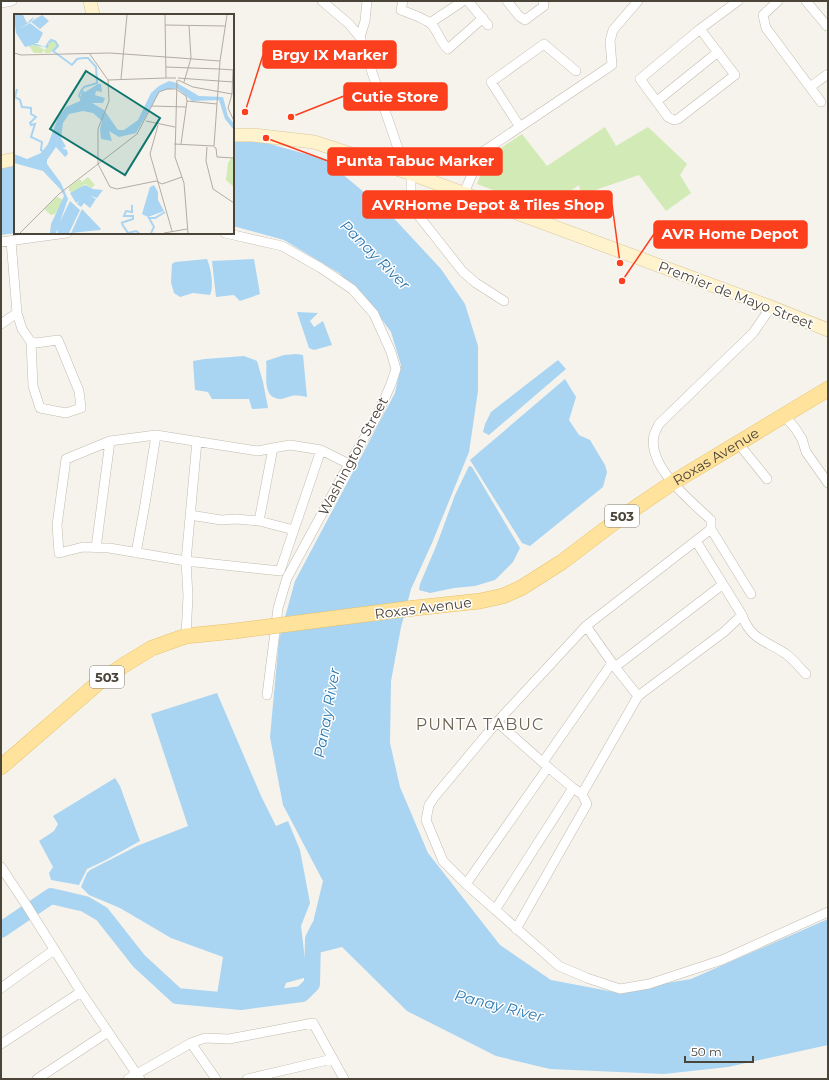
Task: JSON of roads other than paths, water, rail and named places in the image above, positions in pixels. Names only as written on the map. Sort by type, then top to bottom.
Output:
[{"type":"main road","points":[[90,1],[93,14]]},
{"type":"main road","name":"Premier de Mayo Street","points":[[234,135],[252,135],[314,142],[409,172],[464,194],[771,307],[828,330]]},
{"type":"main road","points":[[1,162],[14,159]]},
{"type":"main road","name":"Roxas Avenue","points":[[1,767],[98,683],[124,664],[152,648],[186,636],[480,601],[503,596],[521,588],[562,562],[616,521],[672,483],[828,389]]},
{"type":"street","points":[[1,3],[12,1]]},
{"type":"street","points":[[322,1],[349,24],[360,37],[409,172],[412,202],[418,215],[463,272],[476,283],[504,301]]},
{"type":"street","points":[[360,37],[365,21],[367,1]]},
{"type":"street","points":[[403,1],[400,10],[430,23],[442,43],[448,49],[485,22],[468,1]]},
{"type":"street","points":[[430,23],[463,1]]},
{"type":"street","points":[[507,1],[518,16],[525,20],[544,6],[543,1]]},
{"type":"street","points":[[464,194],[481,153],[612,65],[610,41],[614,30],[638,1]]},
{"type":"street","points":[[700,29],[735,76],[678,119],[674,120],[668,117],[640,79],[700,29],[738,1]]},
{"type":"street","points":[[778,1],[764,15],[766,28],[821,102]]},
{"type":"street","points":[[806,1],[827,26]]},
{"type":"street","points":[[520,127],[491,82],[544,44],[576,71]]},
{"type":"street","points":[[657,101],[718,52]]},
{"type":"street","points":[[810,87],[828,74]]},
{"type":"street","points":[[1,242],[60,234]]},
{"type":"street","name":"Washington Street","points":[[229,234],[282,246],[352,289],[374,314],[391,352],[396,368],[391,384],[376,418],[287,578],[278,608],[267,695]]},
{"type":"street","points":[[11,241],[17,313],[22,329],[31,342],[33,386],[40,408],[66,413],[81,408],[79,391],[58,340],[36,343],[31,342]]},
{"type":"street","points":[[751,594],[711,529],[711,520],[672,483],[660,464],[654,449],[654,436],[659,424],[753,333],[771,307]]},
{"type":"street","points":[[1,324],[17,313]]},
{"type":"street","points":[[784,415],[795,428],[802,439],[806,452],[828,483]]},
{"type":"street","points":[[321,450],[280,571],[186,561],[109,548],[83,548],[59,553],[57,525],[66,459],[110,441],[156,435],[258,451],[290,445],[321,450],[350,464]]},
{"type":"street","points":[[136,553],[156,435]]},
{"type":"street","points":[[96,548],[110,441]]},
{"type":"street","points":[[186,636],[188,596],[186,561],[197,441]]},
{"type":"street","points":[[738,443],[767,479]]},
{"type":"street","points":[[259,521],[274,448]]},
{"type":"street","points":[[190,515],[221,520],[236,519],[259,521],[294,530]]},
{"type":"street","points":[[711,529],[586,626],[497,722],[436,795],[428,805],[426,820],[443,861],[516,929],[559,966],[587,978],[620,988],[649,984],[722,960],[828,912]]},
{"type":"street","points":[[696,541],[742,615],[752,634],[787,655],[806,674]]},
{"type":"street","points":[[466,884],[545,764],[614,665],[722,585]]},
{"type":"street","points":[[582,794],[638,696],[724,632],[742,615]]},
{"type":"street","points":[[586,626],[638,696]]},
{"type":"street","points":[[497,722],[573,788],[582,794],[587,804],[516,929]]},
{"type":"street","points":[[495,910],[573,788]]},
{"type":"street","points":[[1,867],[81,992],[138,1076]]},
{"type":"street","points":[[1,988],[54,950]]},
{"type":"street","points":[[1,1044],[81,992]]},
{"type":"street","points":[[128,1079],[138,1076],[191,1044],[205,1038],[229,1039],[313,1023],[344,1079]]},
{"type":"street","points":[[37,1079],[108,1032]]},
{"type":"street","points":[[191,1044],[216,1079]]},
{"type":"street","points":[[247,1079],[332,1059]]},
{"type":"water","name":"Panay River","points":[[234,139],[252,139],[324,159],[388,212],[441,269],[465,304],[478,346],[478,391],[469,452],[432,543],[411,589],[401,627],[391,681],[390,743],[400,787],[428,853],[500,945],[551,980],[614,992],[691,979],[828,919],[828,1045],[728,1067],[664,1074],[550,1069],[496,1056],[407,1011],[342,947],[318,953],[308,943],[323,881],[283,805],[270,737],[279,639],[295,581],[395,393],[401,365],[391,332],[369,302],[339,273],[284,240],[234,226]]},
{"type":"water","points":[[14,164],[14,233],[1,235],[1,166]]},
{"type":"water","points":[[207,259],[212,277],[210,295],[193,293],[180,297],[174,293],[171,282],[172,264],[175,262]]},
{"type":"water","points":[[254,259],[260,294],[240,301],[234,295],[216,297],[212,261]]},
{"type":"water","points":[[297,312],[318,313],[310,321],[314,327],[323,321],[332,345],[314,350],[309,348]]},
{"type":"water","points":[[284,355],[303,355],[307,397],[293,396],[279,399],[273,397],[270,394],[266,384],[266,361]]},
{"type":"water","points":[[244,356],[257,361],[268,408],[252,409],[249,399],[212,399],[208,392],[195,390],[193,361]]},
{"type":"water","points":[[558,360],[566,369],[489,435],[483,432],[491,412]]},
{"type":"water","points":[[565,379],[576,397],[569,420],[579,435],[590,440],[605,465],[607,472],[603,487],[530,546],[522,543],[470,460]]},
{"type":"water","points":[[469,466],[472,467],[520,548],[513,562],[495,580],[475,586],[454,588],[430,593],[419,590],[455,495]]},
{"type":"water","points":[[217,693],[261,796],[276,826],[288,821],[300,850],[310,903],[301,926],[307,977],[286,983],[284,990],[280,995],[270,1000],[216,1001],[223,957],[171,938],[120,908],[89,895],[81,887],[87,873],[90,870],[137,846],[188,826],[151,714]]},
{"type":"water","points":[[115,778],[120,786],[140,841],[87,869],[79,885],[51,880],[49,873],[53,867],[39,841],[54,831],[58,824],[53,816]]},
{"type":"waterway","points":[[1,930],[51,896],[85,904],[102,914],[139,961],[177,996],[241,1002],[302,994],[312,984],[313,939],[319,927]]},
{"type":"place","name":"Brgy IX Marker","points":[[245,112]]},
{"type":"place","name":"Cutie Store","points":[[291,117]]},
{"type":"place","name":"Punta Tabuc Marker","points":[[266,138]]},
{"type":"place","name":"AVRHome Depot & Tiles Shop","points":[[620,263]]},
{"type":"place","name":"AVR Home Depot","points":[[622,281]]},
{"type":"district","name":"PUNTA TABUC","points":[[480,724]]}]
